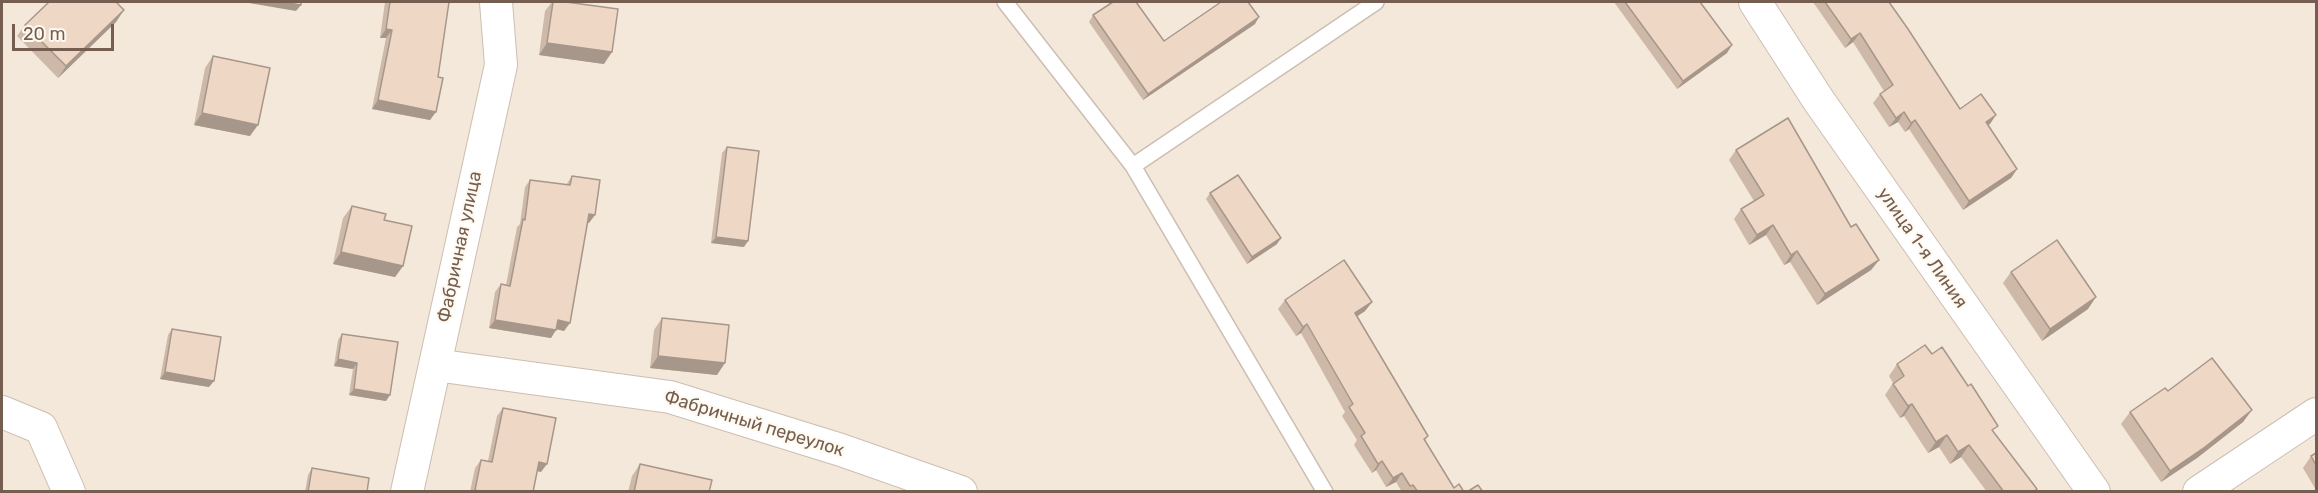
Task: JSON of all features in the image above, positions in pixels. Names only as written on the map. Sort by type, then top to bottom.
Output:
[{"type":"street","name":"Фабричная улица","points":[[406,492],[501,65],[496,2]]},
{"type":"street","name":"улица 1-я Линия","points":[[1755,2],[1819,101],[2094,492]]},
{"type":"street","name":"Фабричный переулок","points":[[435,365],[670,397],[841,450],[961,492]]},
{"type":"street","points":[[2,412],[41,428],[69,492]]},
{"type":"street","points":[[2199,492],[2316,414]]},
{"type":"lane","points":[[1005,2],[1133,166],[1325,492]]},
{"type":"lane","points":[[1133,166],[1376,2]]},
{"type":"shaded area","points":[[2,2],[2316,2],[2316,491],[2,491]]},
{"type":"building","points":[[49,2],[116,2],[124,10],[66,66],[25,25]]},
{"type":"building","points":[[282,2],[301,2],[301,5]]},
{"type":"building","points":[[390,2],[449,2],[438,77],[443,78],[436,112],[378,100],[392,30],[386,29]]},
{"type":"building","points":[[553,2],[618,9],[612,52],[547,43]]},
{"type":"building","points":[[1113,2],[1136,2],[1164,41],[1221,2],[1248,2],[1259,17],[1148,94],[1093,15]]},
{"type":"building","points":[[1625,2],[1700,2],[1732,45],[1683,81]]},
{"type":"building","points":[[1825,2],[1889,2],[1960,109],[1981,94],[1996,115],[1986,122],[2017,169],[1969,201],[1915,120],[1911,123],[1904,112],[1896,118],[1880,94],[1893,85],[1860,33],[1851,39]]},
{"type":"building","points":[[213,56],[270,68],[258,125],[202,113]]},
{"type":"building","points":[[1788,118],[1851,227],[1856,224],[1879,260],[1825,294],[1797,251],[1791,255],[1773,225],[1757,235],[1741,209],[1764,195],[1736,150]]},
{"type":"building","points":[[727,147],[759,151],[748,241],[716,237]]},
{"type":"building","points":[[1238,175],[1281,238],[1252,257],[1210,193]]},
{"type":"building","points":[[572,176],[600,180],[595,215],[589,214],[570,323],[558,320],[556,330],[495,320],[501,284],[510,286],[523,219],[525,220],[530,180],[570,185]]},
{"type":"building","points":[[352,206],[386,214],[384,220],[412,226],[403,266],[341,252]]},
{"type":"building","points":[[2057,240],[2096,297],[2050,329],[2011,272]]},
{"type":"building","points":[[1344,260],[1372,302],[1355,313],[1428,436],[1424,439],[1454,488],[1459,484],[1464,492],[1418,492],[1413,485],[1410,486],[1402,473],[1393,478],[1382,461],[1378,464],[1361,436],[1365,433],[1349,407],[1353,404],[1307,324],[1303,327],[1285,300]]},
{"type":"building","points":[[662,318],[729,325],[725,363],[658,356]]},
{"type":"building","points":[[172,329],[221,337],[214,381],[165,372]]},
{"type":"building","points":[[342,334],[398,342],[390,395],[354,389],[357,363],[338,359]]},
{"type":"building","points":[[1925,345],[1932,354],[1942,347],[1968,386],[1971,384],[1998,426],[1992,430],[2037,489],[2033,492],[2004,492],[1969,445],[1958,452],[1947,435],[1936,442],[1912,404],[1908,406],[1893,384],[1904,376],[1897,364]]},
{"type":"building","points":[[2212,358],[2252,410],[2170,471],[2130,412],[2165,388],[2168,391]]},
{"type":"building","points":[[503,408],[556,418],[547,464],[539,462],[533,492],[479,492],[475,490],[481,460],[492,462]]},
{"type":"building","points":[[2316,453],[2316,465],[2311,456]]},
{"type":"building","points":[[640,464],[712,480],[709,492],[634,492]]},
{"type":"building","points":[[312,468],[369,478],[367,492],[308,492]]},
{"type":"building","points":[[1478,485],[1483,492],[1467,492]]}]
